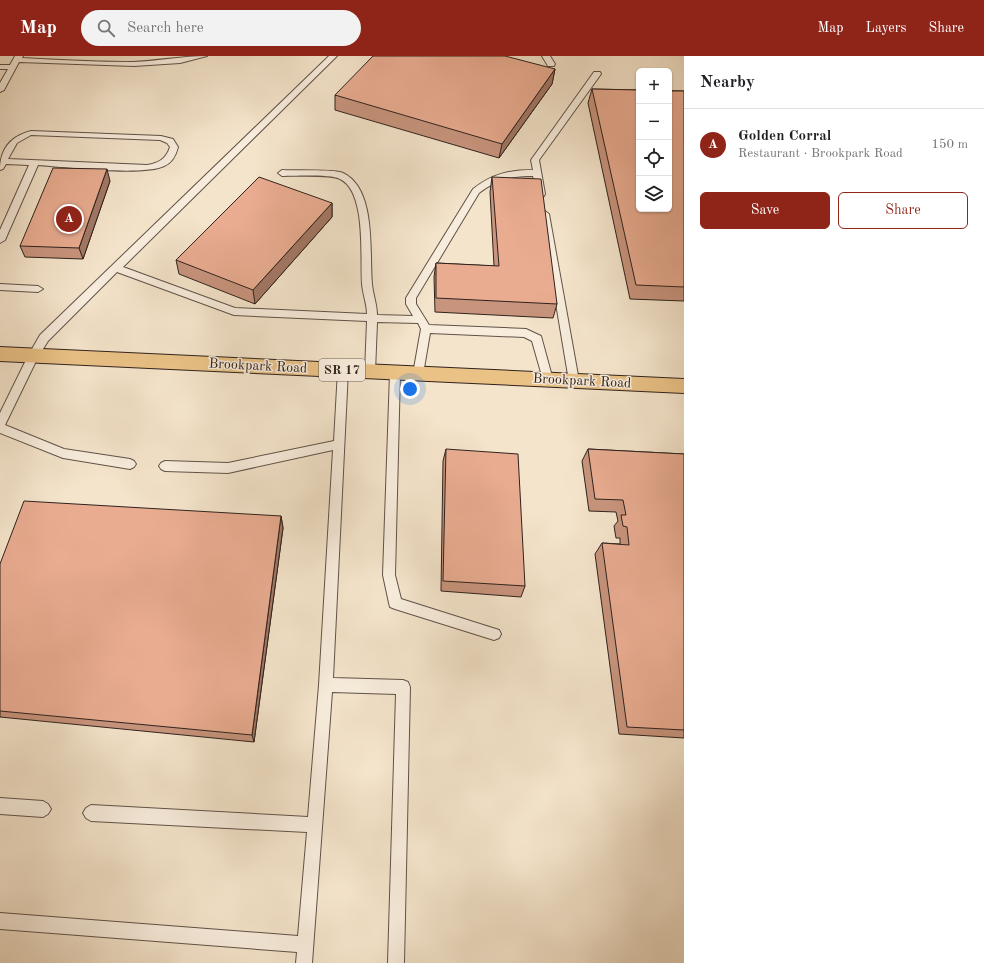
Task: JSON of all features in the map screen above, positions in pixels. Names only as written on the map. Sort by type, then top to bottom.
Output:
[{"type":"main road","name":"Brookpark Road","points":[[0,354],[684,386]]},
{"type":"lane","points":[[0,90],[18,58],[140,64],[174,62],[203,56]]},
{"type":"lane","points":[[0,424],[33,356],[44,338],[333,56]]},
{"type":"lane","points":[[546,56],[551,64]]},
{"type":"lane","points":[[0,67],[13,67]]},
{"type":"lane","points":[[574,381],[535,160],[597,74]]},
{"type":"lane","points":[[31,133],[161,138],[170,141],[174,147],[169,160],[160,166],[148,168],[36,162],[1,163],[15,138],[21,134],[31,133]]},
{"type":"lane","points":[[0,240],[36,162]]},
{"type":"lane","points":[[282,173],[340,175],[351,182],[364,210],[367,286],[372,305],[370,372]]},
{"type":"lane","points":[[418,374],[424,325],[411,304],[412,298],[476,191],[499,175],[538,173]]},
{"type":"lane","points":[[116,268],[234,311],[372,318],[424,325],[526,333],[537,339],[548,380]]},
{"type":"lane","points":[[0,287],[38,289]]},
{"type":"lane","points":[[304,963],[326,685],[343,370]]},
{"type":"lane","points":[[395,373],[389,575],[395,603],[494,634]]},
{"type":"lane","points":[[0,428],[63,452],[130,464]]},
{"type":"lane","points":[[165,466],[228,468],[340,444]]},
{"type":"lane","points":[[326,685],[403,687],[396,963]]},
{"type":"lane","points":[[0,806],[43,809]]},
{"type":"lane","points":[[91,813],[315,825]]},
{"type":"lane","points":[[0,921],[306,946]]},
{"type":"building","points":[[373,56],[505,56],[555,69],[502,144],[335,95]]},
{"type":"building","points":[[592,89],[636,90],[636,212],[672,212],[672,91],[684,91],[684,287],[636,285]]},
{"type":"building","points":[[53,168],[107,169],[79,248],[20,246]]},
{"type":"building","points":[[259,177],[332,203],[253,290],[176,260]]},
{"type":"building","points":[[492,177],[541,179],[557,304],[436,298],[436,263],[499,266]]},
{"type":"building","points":[[446,449],[518,454],[525,586],[443,581]]},
{"type":"building","points":[[588,449],[684,454],[684,730],[627,727],[602,543],[629,545],[627,527],[623,526],[621,515],[626,515],[623,500],[595,499]]},
{"type":"building","points":[[24,501],[281,516],[252,735],[0,711],[0,564]]},
{"type":"place","name":"Golden Corral","points":[[69,219]]}]
